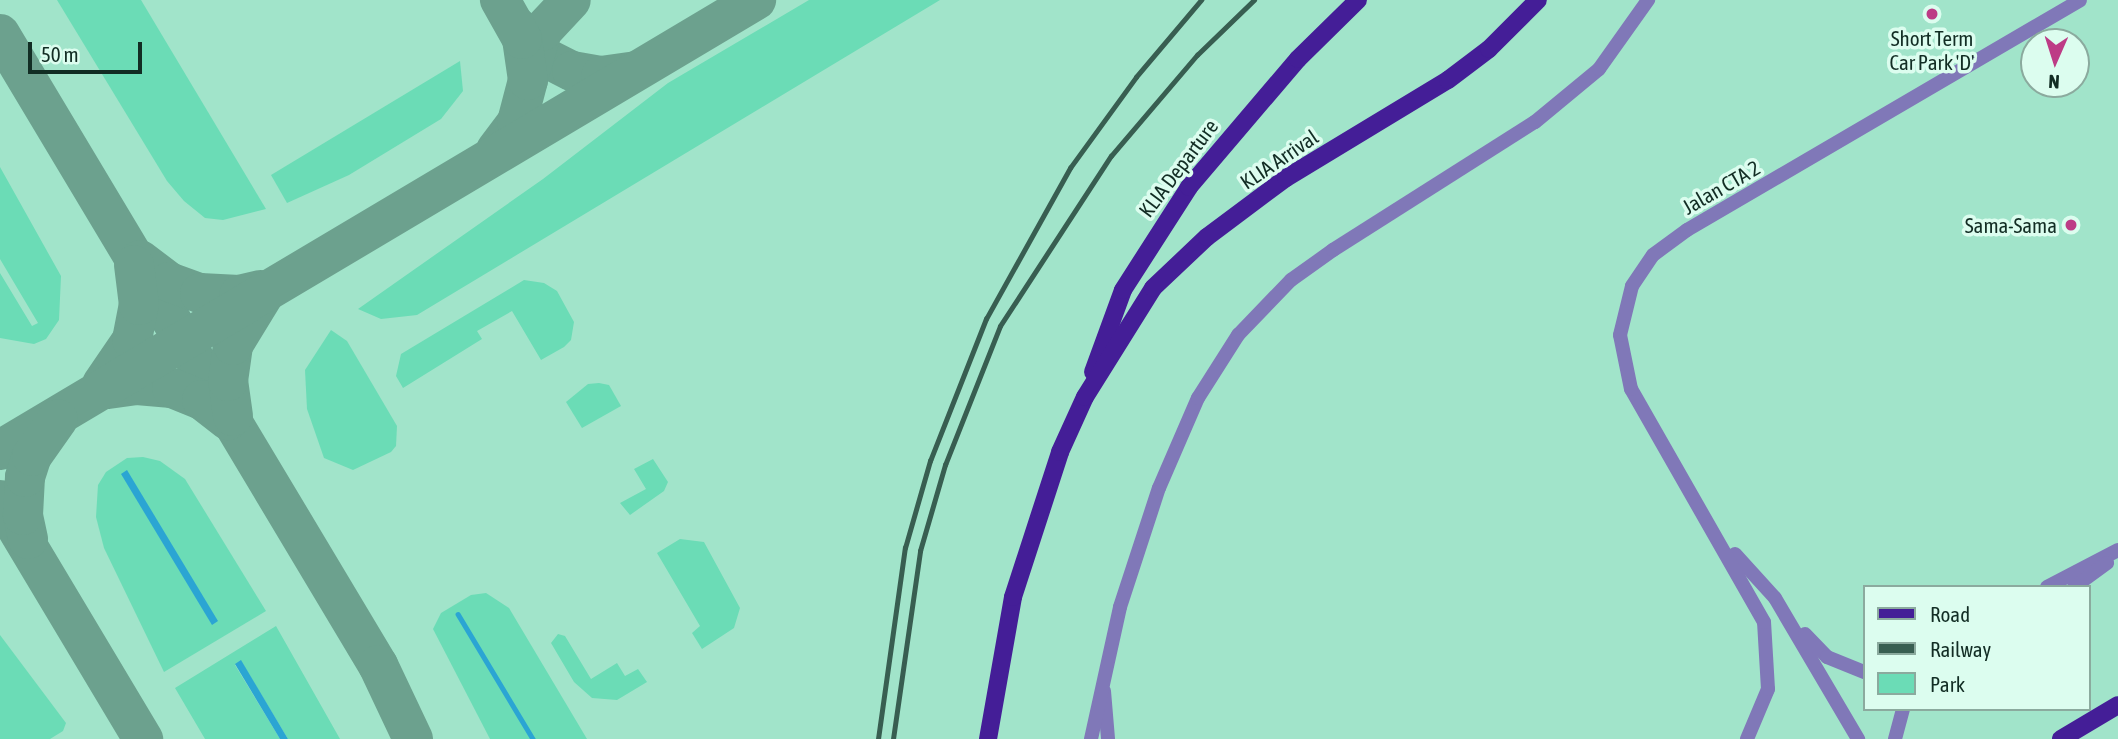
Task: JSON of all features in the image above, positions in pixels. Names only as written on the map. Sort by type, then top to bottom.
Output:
[{"type":"main road","name":"KLIA Departure","points":[[1085,397],[1124,290],[1155,235],[1229,137],[1358,0]]},
{"type":"main road","name":"KLIA Arrival","points":[[1085,397],[1153,288],[1207,237],[1286,178],[1448,80],[1489,49],[1538,0]]},
{"type":"main road","points":[[988,739],[1013,597],[1059,452],[1085,397]]},
{"type":"main road","points":[[2061,739],[2118,705]]},
{"type":"street","points":[[1091,739],[1119,607],[1159,488],[1198,398],[1238,335],[1292,280],[1333,250],[1535,122],[1599,69],[1648,0]]},
{"type":"street","name":"Jalan CTA 2","points":[[1716,533],[1625,372],[1621,318],[1640,271],[1653,255],[1687,230],[2080,0]]},
{"type":"street","points":[[1716,533],[1775,598],[1815,648],[1841,666],[1862,671]]},
{"type":"street","points":[[1716,533],[1754,598],[1769,645],[1768,689],[1747,739]]},
{"type":"street","points":[[2051,585],[2118,552]]},
{"type":"street","points":[[2077,585],[2118,552]]},
{"type":"street","points":[[1775,598],[1858,739]]},
{"type":"street","points":[[1102,683],[1108,739]]},
{"type":"street","points":[[1895,739],[1902,711]]},
{"type":"green space","points":[[57,0],[141,0],[266,209],[223,220],[205,218],[184,201],[167,181]]},
{"type":"green space","points":[[809,0],[940,0],[417,315],[381,319],[358,309],[543,179],[668,83]]},
{"type":"green space","points":[[460,61],[463,91],[441,119],[349,175],[287,203],[271,175]]},
{"type":"green space","points":[[0,167],[61,276],[59,320],[46,339],[34,344],[0,338],[0,273],[32,326],[38,323],[0,259]]},
{"type":"green space","points":[[524,280],[544,283],[557,291],[574,322],[571,340],[564,347],[541,360],[512,311],[477,331],[482,339],[403,388],[396,376],[401,354]]},
{"type":"green space","points":[[331,330],[347,341],[397,426],[396,446],[391,452],[353,470],[324,458],[307,409],[305,370]]},
{"type":"green space","points":[[588,384],[609,385],[621,406],[582,428],[566,402]]},
{"type":"green space","points":[[143,457],[160,461],[185,479],[266,611],[164,672],[104,548],[96,517],[98,485],[106,472],[127,458]]},
{"type":"green space","points":[[653,459],[668,482],[664,491],[630,515],[620,503],[646,489],[634,469]]},
{"type":"green space","points":[[680,539],[704,542],[740,608],[734,628],[702,649],[692,633],[700,626],[657,553]]},
{"type":"green space","points":[[486,593],[509,608],[587,739],[490,739],[433,629],[441,613],[471,595]]},
{"type":"green space","points":[[276,626],[340,739],[288,739],[241,661],[235,665],[280,739],[205,739],[175,688]]},
{"type":"green space","points":[[558,634],[565,636],[591,679],[617,663],[625,676],[638,669],[647,682],[617,700],[592,698],[574,682],[551,643]]},
{"type":"green space","points":[[0,635],[66,723],[63,731],[50,739],[0,739]]},
{"type":"water","points":[[127,470],[218,621],[212,625],[121,474]]},
{"type":"water","points":[[241,660],[288,739],[280,739],[235,664]]},
{"type":"waterway","points":[[458,614],[533,739]]},
{"type":"taxiway","points":[[496,150],[517,122],[528,80],[522,39],[500,0]]},
{"type":"taxiway","points":[[529,74],[542,31],[571,0]]},
{"type":"taxiway","points":[[0,450],[756,0]]},
{"type":"taxiway","points":[[516,26],[546,58],[572,71],[601,76],[635,71]]},
{"type":"taxiway","points":[[0,34],[378,665],[413,739]]},
{"type":"taxiway","points":[[140,260],[169,282],[200,293],[239,295],[260,290]]},
{"type":"taxiway","points":[[102,384],[132,340],[139,305],[134,265]]},
{"type":"taxiway","points":[[233,416],[228,381],[233,345],[263,296]]},
{"type":"taxiway","points":[[108,389],[137,385],[172,388],[202,400],[228,420]]},
{"type":"taxiway","points":[[28,539],[23,515],[25,477],[32,456],[58,419]]},
{"type":"taxiway","points":[[0,500],[143,739]]},
{"type":"railway","points":[[878,739],[905,548],[930,461],[986,319],[1070,168],[1136,77],[1201,0]]},
{"type":"railway","points":[[893,739],[920,551],[945,465],[1000,326],[1111,156],[1197,55],[1254,0]]},
{"type":"place","name":"Short Term Car Park 'D'","points":[[1932,14]]},
{"type":"place","name":"Sama-Sama","points":[[2071,225]]}]
